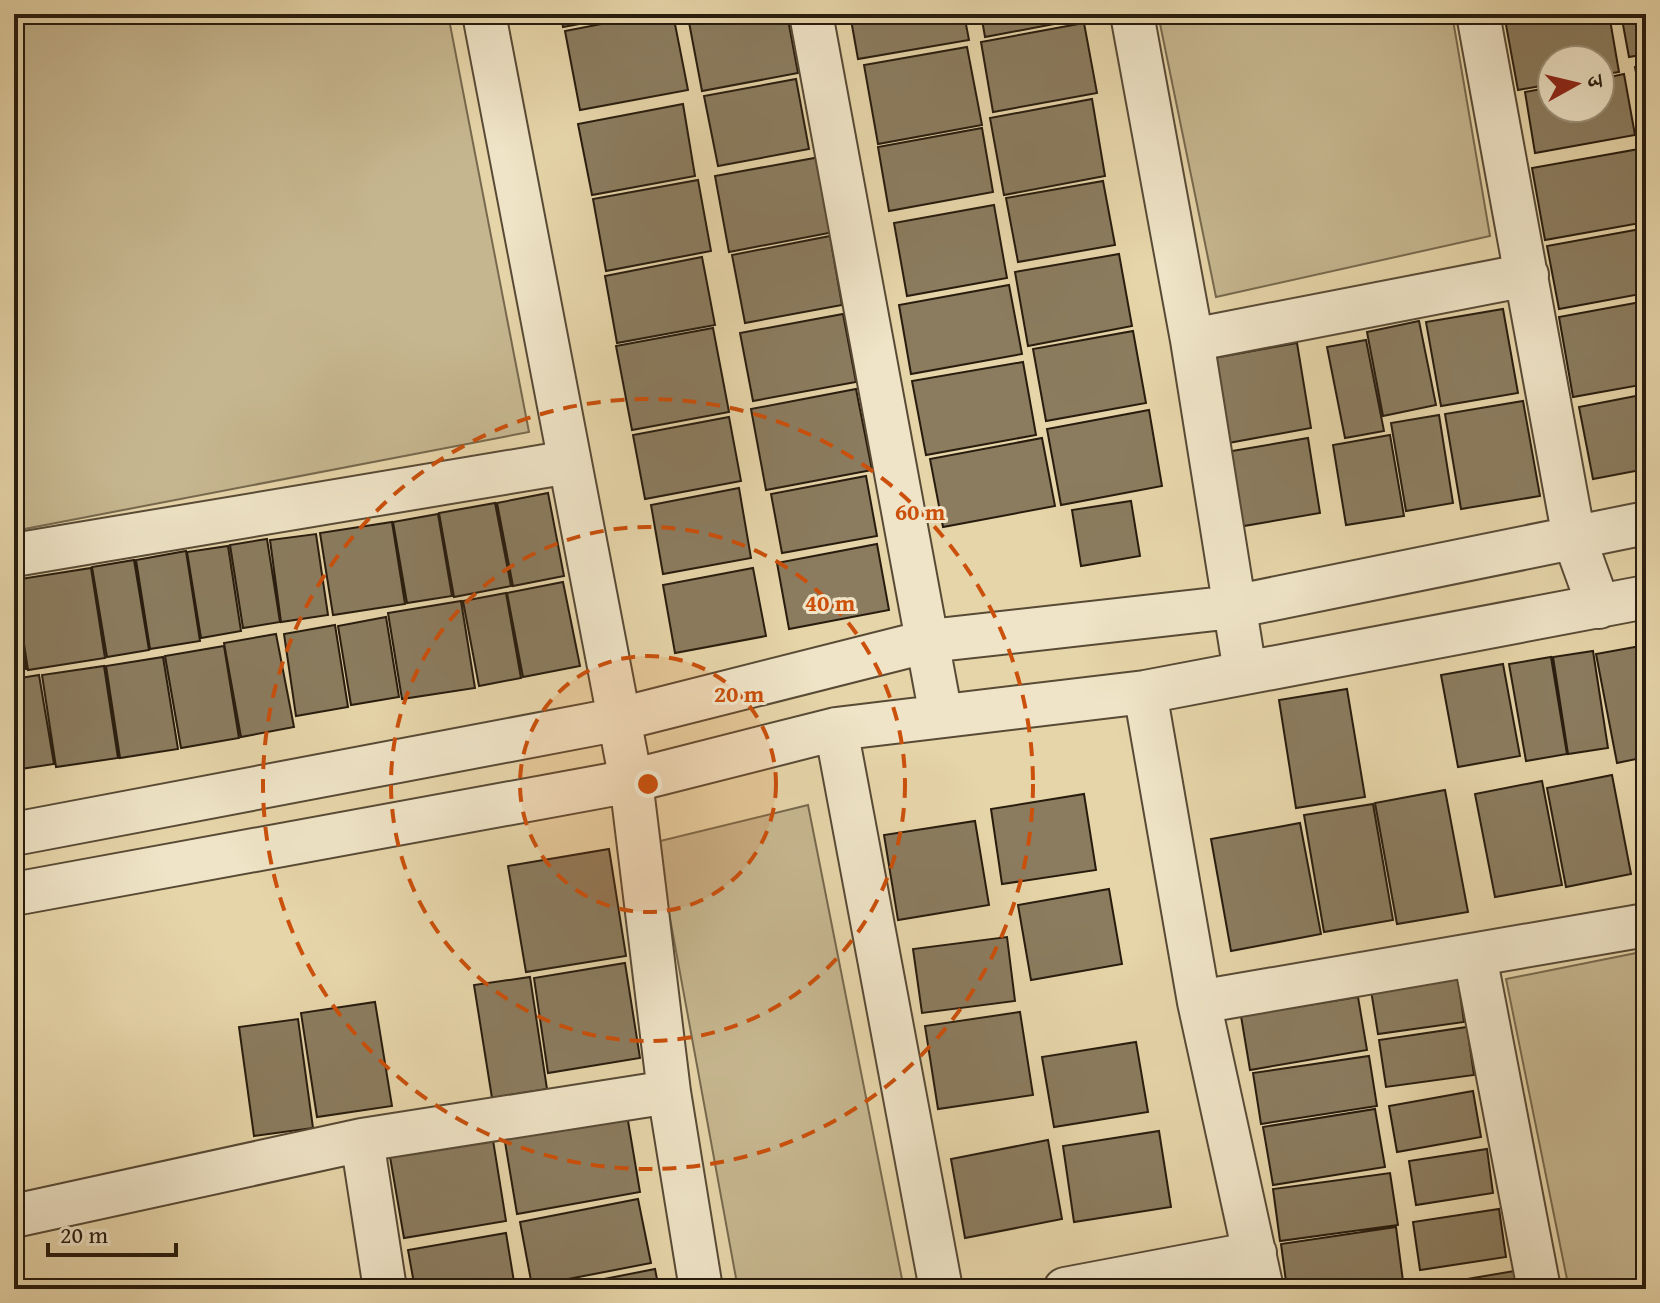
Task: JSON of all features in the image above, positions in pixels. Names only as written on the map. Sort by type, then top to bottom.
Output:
[{"type":"street","points":[[484,14],[631,781],[669,1092],[701,1289]]},
{"type":"street","points":[[811,14],[941,716]]},
{"type":"street","points":[[1132,14],[1192,340],[1245,672]]},
{"type":"street","points":[[1478,14],[1574,538],[1599,607]]},
{"type":"street","points":[[1192,340],[1527,275]]},
{"type":"street","points":[[14,555],[569,462]]},
{"type":"street","points":[[14,834],[620,719],[929,641],[1233,607],[1646,523]]},
{"type":"street","points":[[14,894],[631,781],[836,729],[1145,692],[1646,597]]},
{"type":"street","points":[[1065,1289],[1258,1271],[1199,1002],[1145,692]]},
{"type":"street","points":[[836,729],[941,1289]]},
{"type":"street","points":[[1199,1002],[1646,925]]},
{"type":"street","points":[[1475,956],[1539,1289]]},
{"type":"street","points":[[14,1216],[362,1140],[669,1092]]},
{"type":"street","points":[[362,1140],[385,1289]]},
{"type":"shaded area","points":[[14,14],[448,14],[529,432],[14,531]]},
{"type":"shaded area","points":[[1158,14],[1452,14],[1490,236],[1216,297]]},
{"type":"shaded area","points":[[808,805],[904,1289],[738,1289],[656,842]]},
{"type":"shaded area","points":[[1646,951],[1646,1289],[1569,1289],[1506,979]]},
{"type":"building","points":[[561,14],[632,14],[563,27]]},
{"type":"building","points":[[653,14],[673,14],[688,90],[580,110],[565,31]]},
{"type":"building","points":[[707,14],[787,14],[798,73],[702,91],[688,17]]},
{"type":"building","points":[[850,14],[964,14],[969,40],[858,59]]},
{"type":"building","points":[[981,14],[1107,14],[985,37]]},
{"type":"building","points":[[1504,14],[1609,14],[1614,44],[1536,44],[1536,87],[1518,90]]},
{"type":"building","points":[[1621,14],[1646,14],[1646,54],[1629,57]]},
{"type":"building","points":[[1084,23],[1097,93],[993,112],[981,42]]},
{"type":"building","points":[[967,47],[982,125],[878,144],[864,65]]},
{"type":"building","points":[[1646,65],[1646,129],[1635,67]]},
{"type":"building","points":[[1624,74],[1635,135],[1535,153],[1525,92],[1536,90],[1536,124],[1616,124],[1616,76]]},
{"type":"building","points":[[796,79],[809,149],[718,166],[704,96]]},
{"type":"building","points":[[1092,99],[1105,176],[1004,195],[990,118]]},
{"type":"building","points":[[683,104],[695,176],[592,195],[578,124]]},
{"type":"building","points":[[982,128],[993,192],[889,211],[878,147]]},
{"type":"building","points":[[1639,149],[1646,190],[1646,222],[1545,240],[1532,168]]},
{"type":"building","points":[[820,157],[834,232],[729,252],[715,176]]},
{"type":"building","points":[[698,180],[711,251],[606,271],[593,199]]},
{"type":"building","points":[[1103,181],[1115,245],[1018,262],[1006,198]]},
{"type":"building","points":[[994,205],[1007,278],[907,296],[894,223]]},
{"type":"building","points":[[1646,228],[1646,293],[1559,309],[1547,246]]},
{"type":"building","points":[[830,236],[842,305],[745,323],[732,255]]},
{"type":"building","points":[[1119,254],[1132,326],[1028,346],[1015,272]]},
{"type":"building","points":[[702,257],[715,325],[617,343],[605,276]]},
{"type":"building","points":[[1009,285],[1022,354],[911,374],[899,305]]},
{"type":"building","points":[[1646,301],[1646,384],[1573,397],[1559,317]]},
{"type":"building","points":[[1503,309],[1518,393],[1441,406],[1426,322]]},
{"type":"building","points":[[843,314],[856,382],[753,401],[740,333]]},
{"type":"building","points":[[1419,321],[1436,405],[1383,416],[1367,332]]},
{"type":"building","points":[[713,328],[729,412],[632,430],[616,346]]},
{"type":"building","points":[[1133,331],[1146,403],[1046,421],[1033,349]]},
{"type":"building","points":[[1366,340],[1384,431],[1345,438],[1327,347]]},
{"type":"building","points":[[1297,343],[1311,428],[1223,444],[1208,359]]},
{"type":"building","points":[[1023,362],[1036,435],[926,455],[912,381]]},
{"type":"building","points":[[856,389],[872,470],[766,490],[751,409]]},
{"type":"building","points":[[1646,394],[1646,469],[1593,479],[1579,407]]},
{"type":"building","points":[[1523,401],[1540,496],[1461,509],[1445,414]]},
{"type":"building","points":[[1149,410],[1162,486],[1061,505],[1047,429]]},
{"type":"building","points":[[1439,415],[1453,503],[1406,511],[1391,423]]},
{"type":"building","points":[[729,417],[741,481],[645,499],[633,435]]},
{"type":"building","points":[[1390,435],[1404,516],[1346,525],[1333,445]]},
{"type":"building","points":[[1042,438],[1055,506],[943,527],[930,459]]},
{"type":"building","points":[[1308,438],[1320,513],[1238,527],[1226,452]]},
{"type":"building","points":[[866,476],[877,536],[782,553],[771,494]]},
{"type":"building","points":[[739,488],[751,558],[663,574],[651,505]]},
{"type":"building","points":[[548,493],[564,576],[513,586],[497,503]]},
{"type":"building","points":[[1131,501],[1140,556],[1081,566],[1072,510]]},
{"type":"building","points":[[495,503],[511,586],[454,597],[439,513]]},
{"type":"building","points":[[438,514],[452,596],[407,603],[393,522]]},
{"type":"building","points":[[392,522],[405,604],[333,615],[320,533]]},
{"type":"building","points":[[316,534],[328,615],[281,622],[270,540]]},
{"type":"building","points":[[267,539],[280,622],[243,628],[230,545]]},
{"type":"building","points":[[877,544],[889,610],[789,629],[777,563]]},
{"type":"building","points":[[228,546],[241,631],[201,638],[187,552]]},
{"type":"building","points":[[186,551],[200,641],[150,649],[136,560]]},
{"type":"building","points":[[134,560],[149,650],[107,657],[92,567]]},
{"type":"building","points":[[91,568],[105,658],[28,670],[14,580]]},
{"type":"building","points":[[753,568],[766,636],[675,653],[663,585]]},
{"type":"building","points":[[563,582],[580,666],[523,677],[507,593]]},
{"type":"building","points":[[14,589],[26,669],[14,671]]},
{"type":"building","points":[[506,593],[521,678],[479,686],[463,601]]},
{"type":"building","points":[[461,601],[475,688],[402,699],[388,613]]},
{"type":"building","points":[[386,617],[399,697],[351,705],[338,626]]},
{"type":"building","points":[[335,625],[348,707],[296,716],[284,634]]},
{"type":"building","points":[[276,634],[294,727],[241,737],[224,643]]},
{"type":"building","points":[[1646,645],[1646,757],[1617,763],[1596,654]]},
{"type":"building","points":[[224,646],[239,738],[181,748],[165,656]]},
{"type":"building","points":[[1593,651],[1608,748],[1568,754],[1553,657]]},
{"type":"building","points":[[163,657],[178,749],[120,758],[106,666]]},
{"type":"building","points":[[1551,657],[1567,754],[1526,761],[1509,664]]},
{"type":"building","points":[[1503,664],[1520,756],[1458,767],[1441,675]]},
{"type":"building","points":[[104,666],[118,758],[56,767],[42,675]]},
{"type":"building","points":[[39,675],[54,764],[14,770],[14,679]]},
{"type":"building","points":[[1347,689],[1365,797],[1296,808],[1279,700]]},
{"type":"building","points":[[1646,774],[1646,816],[1638,775]]},
{"type":"building","points":[[1612,775],[1631,874],[1566,887],[1547,788]]},
{"type":"building","points":[[1542,781],[1562,885],[1495,897],[1475,794]]},
{"type":"building","points":[[1445,790],[1468,912],[1397,924],[1375,803]]},
{"type":"building","points":[[1084,794],[1096,870],[1002,884],[991,809]]},
{"type":"building","points":[[1373,804],[1393,920],[1324,932],[1304,815]]},
{"type":"building","points":[[975,821],[989,905],[898,920],[884,835]]},
{"type":"building","points":[[1300,823],[1321,934],[1231,951],[1211,839]]},
{"type":"building","points":[[609,849],[626,956],[526,972],[508,866]]},
{"type":"building","points":[[1109,889],[1122,964],[1031,980],[1018,905]]},
{"type":"building","points":[[1007,937],[1015,1001],[922,1013],[913,949]]},
{"type":"building","points":[[625,963],[640,1058],[548,1073],[534,978]]},
{"type":"building","points":[[1457,972],[1464,1022],[1378,1034],[1370,984]]},
{"type":"building","points":[[530,977],[547,1089],[492,1098],[474,985]]},
{"type":"building","points":[[1358,997],[1367,1050],[1250,1070],[1241,1016]]},
{"type":"building","points":[[375,1002],[392,1106],[317,1117],[301,1013]]},
{"type":"building","points":[[1020,1012],[1033,1095],[938,1109],[925,1026]]},
{"type":"building","points":[[298,1019],[313,1128],[254,1136],[239,1027]]},
{"type":"building","points":[[1467,1027],[1474,1075],[1386,1087],[1379,1040]]},
{"type":"building","points":[[1136,1042],[1148,1112],[1054,1127],[1042,1057]]},
{"type":"building","points":[[1369,1056],[1377,1106],[1261,1124],[1253,1073]]},
{"type":"building","points":[[1473,1091],[1481,1137],[1397,1152],[1389,1106]]},
{"type":"building","points":[[626,1109],[640,1192],[517,1214],[503,1130]]},
{"type":"building","points":[[1375,1109],[1385,1167],[1273,1185],[1263,1127]]},
{"type":"building","points":[[1159,1131],[1171,1207],[1074,1222],[1063,1146]]},
{"type":"building","points":[[492,1134],[506,1221],[404,1238],[389,1151]]},
{"type":"building","points":[[1048,1140],[1062,1219],[965,1238],[951,1159]]},
{"type":"building","points":[[1487,1149],[1493,1193],[1416,1205],[1409,1161]]},
{"type":"building","points":[[1390,1173],[1398,1225],[1280,1241],[1273,1189]]},
{"type":"building","points":[[638,1199],[651,1263],[532,1286],[520,1222]]},
{"type":"building","points":[[1499,1209],[1506,1257],[1420,1270],[1413,1222]]},
{"type":"building","points":[[1396,1227],[1404,1289],[1287,1289],[1281,1244]]},
{"type":"building","points":[[506,1233],[515,1288],[415,1289],[408,1250]]},
{"type":"building","points":[[655,1269],[659,1289],[553,1289]]},
{"type":"building","points":[[1526,1269],[1530,1289],[1427,1289],[1426,1286]]}]
